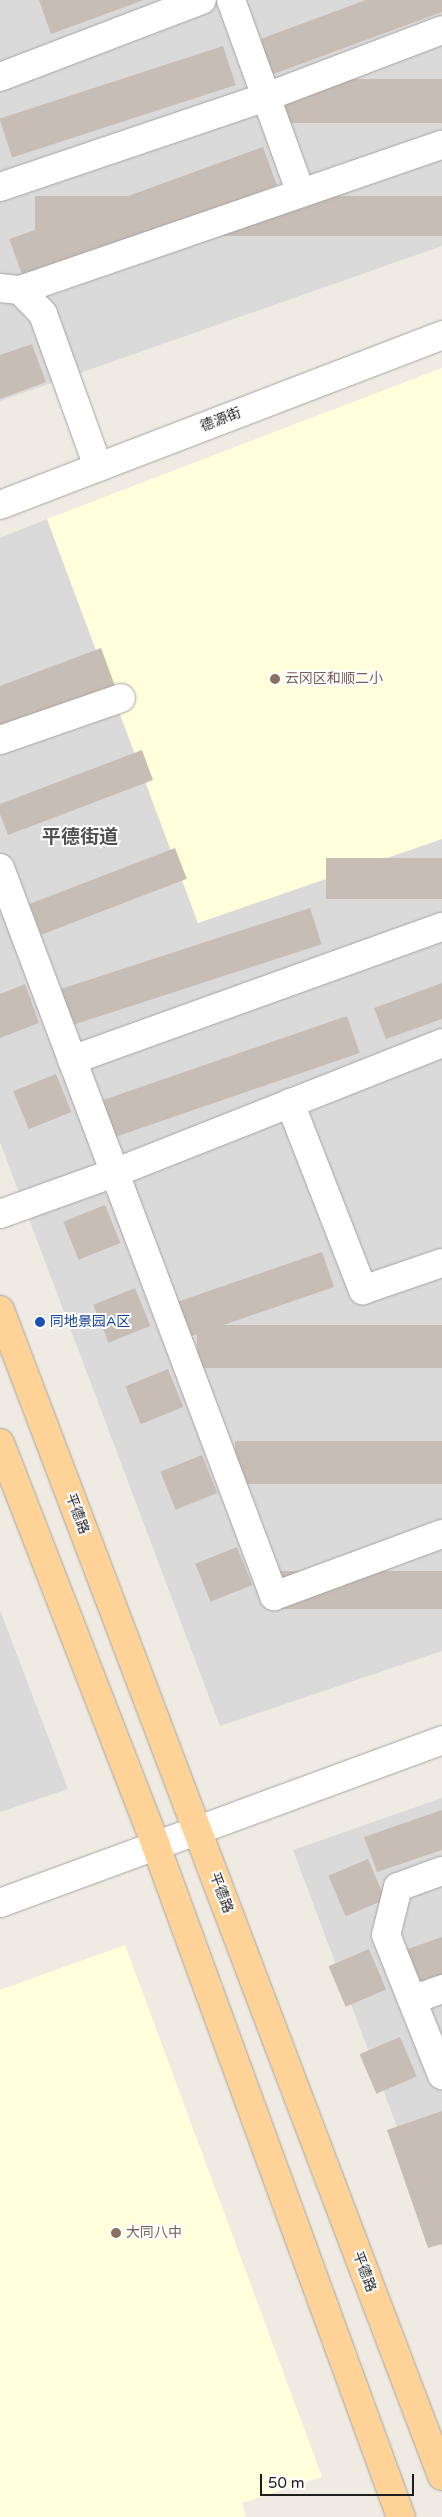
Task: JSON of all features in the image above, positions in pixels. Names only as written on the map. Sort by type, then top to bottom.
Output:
[{"type":"main road","name":"平德路","points":[[0,1310],[442,2476]]},
{"type":"main road","points":[[0,1443],[156,1846],[401,2517]]},
{"type":"street","points":[[0,77],[202,0]]},
{"type":"street","points":[[232,0],[301,193]]},
{"type":"street","points":[[0,187],[266,97],[442,30]]},
{"type":"street","points":[[10,289],[442,145]]},
{"type":"street","points":[[10,289],[43,314],[98,467]]},
{"type":"street","name":"德源街","points":[[0,505],[442,335]]},
{"type":"street","points":[[0,740],[121,698]]},
{"type":"street","points":[[0,868],[274,1596],[442,1534]]},
{"type":"street","points":[[72,1060],[442,927]]},
{"type":"street","points":[[0,1214],[114,1173],[442,1043]]},
{"type":"street","points":[[290,1104],[363,1290],[442,1262]]},
{"type":"street","points":[[0,1903],[442,1740]]},
{"type":"street","points":[[442,1871],[398,1887],[386,1935],[442,2075]]},
{"type":"street","points":[[412,2000],[442,1989]]},
{"type":"shaded area","points":[[0,0],[442,0],[442,246],[0,401]]},
{"type":"shaded area","name":"云冈区和顺二小","points":[[442,368],[442,839],[198,923],[47,519]]},
{"type":"shaded area","points":[[47,519],[198,922],[442,839],[442,1651],[220,1726],[0,1142],[0,538]]},
{"type":"shaded area","points":[[0,1610],[68,1789],[0,1812]]},
{"type":"shaded area","points":[[442,1798],[442,2247],[293,1850]]},
{"type":"shaded area","name":"大同八中","points":[[125,1945],[322,2477],[242,2503],[246,2517],[0,2517],[0,1990]]},
{"type":"building","points":[[39,0],[144,0],[51,34]]},
{"type":"building","points":[[366,0],[442,0],[442,12],[268,76],[255,41]]},
{"type":"building","points":[[223,46],[236,85],[12,158],[0,118]]},
{"type":"building","points":[[283,79],[442,79],[442,123],[283,123]]},
{"type":"building","points":[[263,147],[277,186],[23,278],[9,239]]},
{"type":"building","points":[[35,196],[442,196],[442,236],[35,236]]},
{"type":"building","points":[[32,344],[46,382],[0,399],[0,355]]},
{"type":"building","points":[[101,648],[115,686],[0,730],[0,686]]},
{"type":"building","points":[[142,750],[153,780],[8,835],[0,814],[0,804]]},
{"type":"building","points":[[175,848],[187,879],[41,935],[29,904]]},
{"type":"building","points":[[326,858],[442,858],[442,899],[326,899]]},
{"type":"building","points":[[310,908],[322,944],[73,1025],[61,989]]},
{"type":"building","points":[[442,983],[442,1019],[386,1039],[374,1008]]},
{"type":"building","points":[[25,984],[39,1023],[0,1038],[0,994]]},
{"type":"building","points":[[347,1016],[360,1053],[110,1139],[97,1102]]},
{"type":"building","points":[[56,1074],[71,1112],[29,1129],[13,1091]]},
{"type":"building","points":[[105,1205],[120,1243],[79,1260],[63,1222]]},
{"type":"building","points":[[322,1252],[334,1287],[185,1338],[173,1303]]},
{"type":"building","points":[[135,1288],[150,1326],[109,1343],[93,1305]]},
{"type":"building","points":[[197,1325],[442,1325],[442,1368],[197,1368]]},
{"type":"building","points":[[168,1369],[183,1407],[141,1424],[125,1386]]},
{"type":"building","points":[[235,1441],[442,1441],[442,1484],[235,1484]]},
{"type":"building","points":[[202,1455],[217,1493],[176,1510],[160,1472]]},
{"type":"building","points":[[237,1547],[252,1585],[211,1602],[195,1564]]},
{"type":"building","points":[[278,1571],[442,1571],[442,1609],[278,1609]]},
{"type":"building","points":[[442,1810],[442,1850],[377,1872],[364,1837]]},
{"type":"building","points":[[368,1859],[385,1900],[346,1916],[328,1876]]},
{"type":"building","points":[[442,1937],[442,1975],[414,1985],[402,1951]]},
{"type":"building","points":[[369,1949],[386,1990],[346,2007],[328,1966]]},
{"type":"building","points":[[400,2037],[417,2077],[376,2094],[359,2054]]},
{"type":"building","points":[[442,2111],[442,2244],[428,2248],[387,2130]]},
{"type":"place","name":"云冈区和顺二小","points":[[275,679]]},
{"type":"place","name":"同地景园A区","points":[[40,1322]]},
{"type":"place","name":"大同八中","points":[[116,2233]]},
{"type":"district","name":"平德街道","points":[[80,838]]}]
